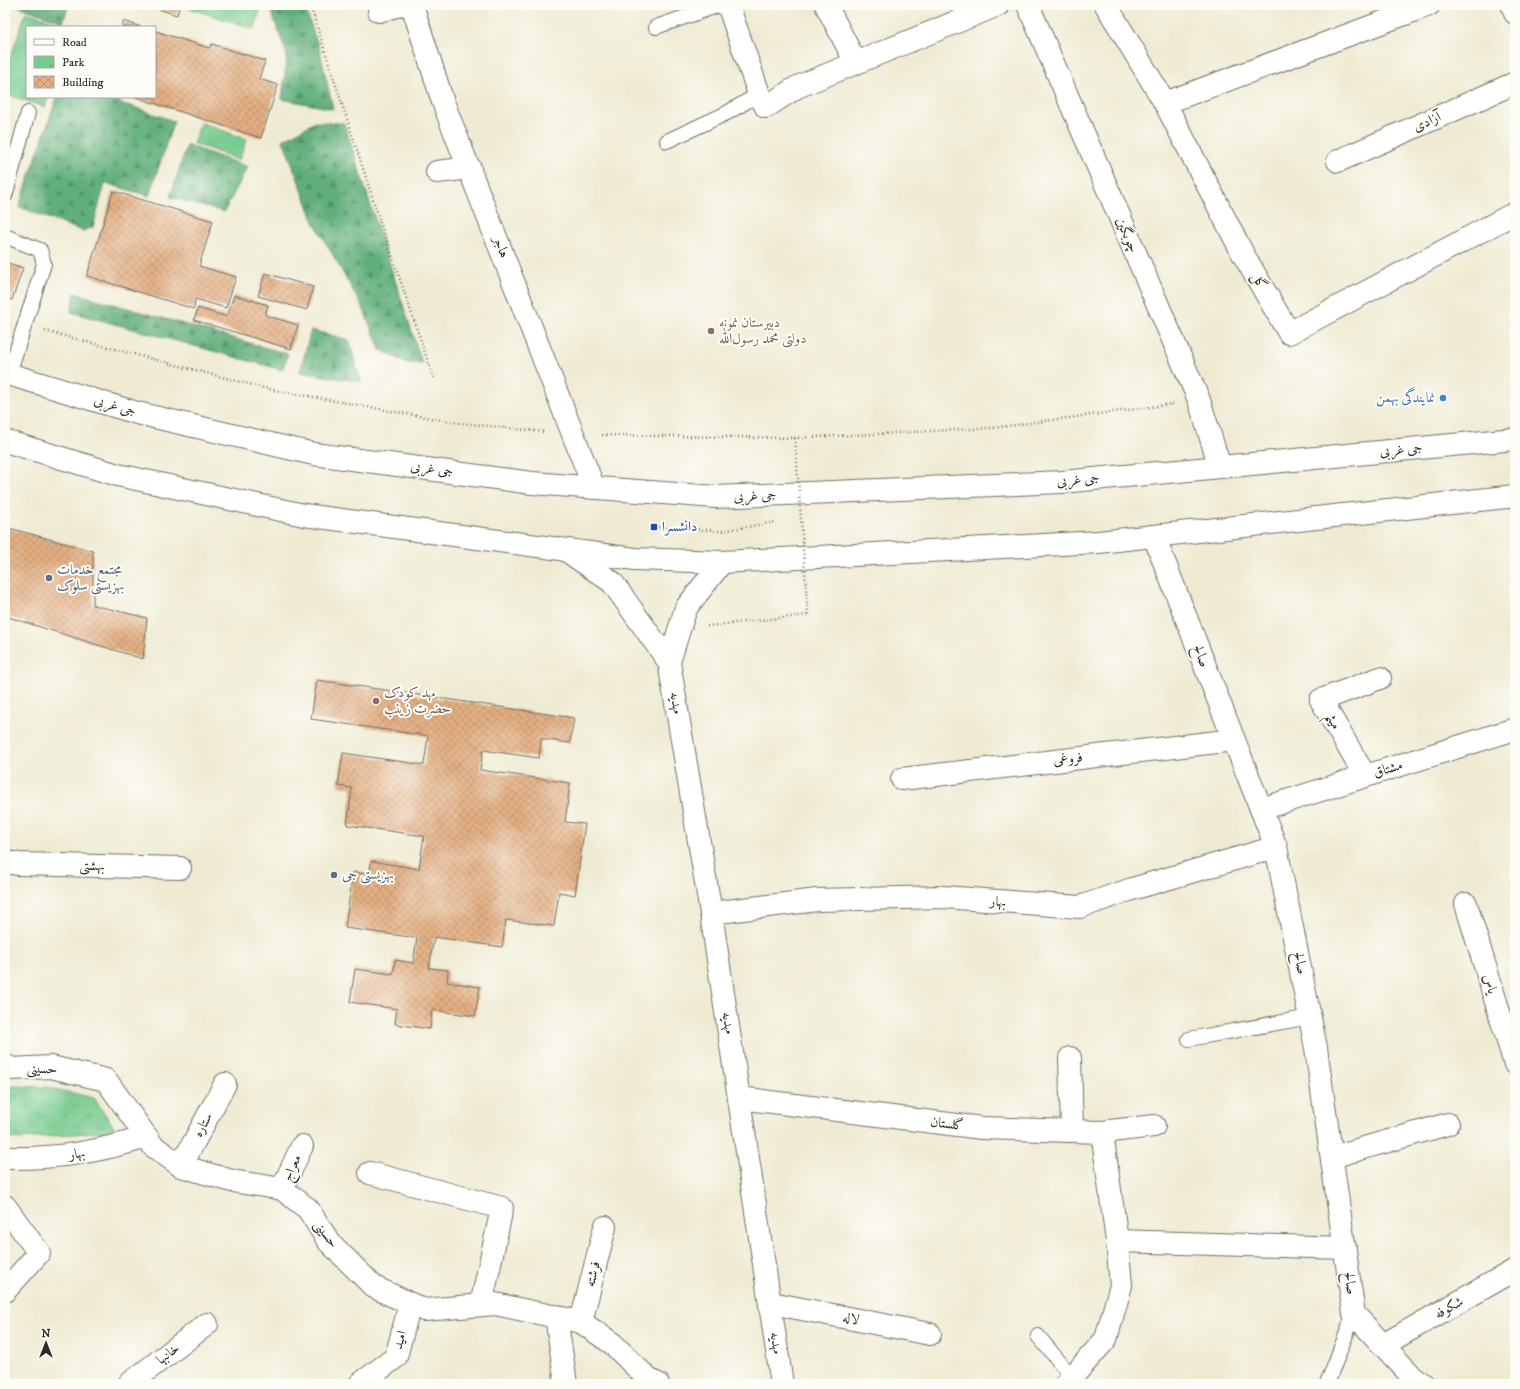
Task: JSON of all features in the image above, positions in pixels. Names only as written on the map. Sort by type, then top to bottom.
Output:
[{"type":"street","points":[[379,11],[400,5]]},
{"type":"street","name":"هاجر","points":[[412,5],[443,102],[594,488]]},
{"type":"street","points":[[728,5],[740,35],[759,94],[766,107],[797,87],[998,5]]},
{"type":"street","points":[[826,5],[856,63]]},
{"type":"street","name":"چوبگین","points":[[1028,5],[1199,400],[1220,467]]},
{"type":"street","name":"گل","points":[[1106,5],[1164,103],[1243,254],[1289,333],[1515,213]]},
{"type":"street","points":[[1164,103],[1429,5]]},
{"type":"street","points":[[1512,5],[1515,13]]},
{"type":"street","name":"آزادی","points":[[1338,161],[1515,83]]},
{"type":"street","points":[[437,172],[470,168]]},
{"type":"street","name":"جی غربی","points":[[7,373],[136,413],[314,454],[532,483],[716,498],[1062,482],[1515,439]]},
{"type":"street","points":[[5,441],[118,475],[304,515],[635,559],[722,562],[1098,542],[1515,496]]},
{"type":"street","name":"صالح","points":[[1154,536],[1276,847],[1310,1017],[1332,1157],[1354,1314],[1408,1372],[1423,1384]]},
{"type":"street","points":[[567,551],[612,582],[669,662]]},
{"type":"street","points":[[669,662],[686,608],[722,562]]},
{"type":"street","name":"مهدیه","points":[[669,662],[740,1098],[782,1384]]},
{"type":"street","name":"میثم","points":[[1365,776],[1321,700],[1380,678]]},
{"type":"street","name":"مشتاق","points":[[1261,809],[1515,729]]},
{"type":"street","name":"فروغی","points":[[902,779],[1234,740]]},
{"type":"street","name":"بهار","points":[[711,913],[817,900],[935,897],[1080,907],[1132,889],[1276,847]]},
{"type":"street","name":"بهشتی","points":[[5,862],[19,864],[180,868]]},
{"type":"street","name":"یاس","points":[[1466,904],[1507,1008],[1515,1064]]},
{"type":"street","points":[[1070,1058],[1072,1131]]},
{"type":"street","name":"حسینی","points":[[5,1065],[11,1069],[51,1067],[106,1080],[153,1146],[181,1166],[232,1181],[282,1189],[308,1209],[328,1242],[374,1287],[424,1310],[495,1304],[581,1322],[613,1344],[648,1379],[658,1384]]},
{"type":"street","name":"ستاره","points":[[181,1166],[225,1084]]},
{"type":"street","name":"گلستان","points":[[740,1098],[982,1128],[1102,1132],[1154,1126]]},
{"type":"street","points":[[1332,1157],[1448,1124]]},
{"type":"street","points":[[1069,1380],[1106,1339],[1121,1285],[1117,1241],[1102,1132]]},
{"type":"street","name":"بهار","points":[[5,1158],[66,1156],[104,1150],[147,1137]]},
{"type":"street","name":"معراج","points":[[282,1189],[302,1146]]},
{"type":"street","points":[[370,1173],[502,1208],[481,1305]]},
{"type":"street","points":[[5,1206],[39,1253],[5,1292]]},
{"type":"street","name":"فرشته","points":[[581,1322],[605,1227]]},
{"type":"street","points":[[1117,1241],[1345,1248]]},
{"type":"street","name":"شکوفه","points":[[1383,1345],[1515,1270]]},
{"type":"street","name":"لاله","points":[[771,1303],[930,1334]]},
{"type":"street","name":"امید","points":[[360,1384],[396,1357],[410,1304]]},
{"type":"street","points":[[556,1316],[566,1384]]},
{"type":"street","name":"خانبها","points":[[130,1384],[206,1324]]},
{"type":"lane","points":[[656,27],[720,5]]},
{"type":"lane","points":[[667,141],[727,113],[759,94]]},
{"type":"lane","points":[[5,196],[28,114]]},
{"type":"lane","points":[[5,236],[40,250],[44,264],[7,373]]},
{"type":"lane","points":[[1189,1039],[1310,1017]]},
{"type":"lane","points":[[1327,1384],[1354,1314]]},
{"type":"lane","points":[[1038,1336],[1069,1380]]},
{"type":"path","points":[[310,5],[382,227],[434,380]]},
{"type":"path","points":[[23,324],[64,337],[268,390],[452,422],[574,435],[795,438],[992,428],[1199,400]]},
{"type":"path","points":[[680,629],[808,615],[795,438]]},
{"type":"path","points":[[795,519],[802,518]]},
{"type":"path","points":[[654,528],[722,531],[780,522]]},
{"type":"green space","points":[[15,5],[69,5],[63,22]]},
{"type":"green space","points":[[187,5],[262,5],[254,29],[186,7]]},
{"type":"green space","points":[[269,5],[304,5],[320,51],[333,109],[282,99],[287,55]]},
{"type":"green space","points":[[26,12],[68,26],[26,26],[26,98],[48,98],[45,107],[5,94],[5,74]]},
{"type":"green space","points":[[57,98],[107,98],[174,121],[149,196],[105,183],[93,227],[83,231],[19,207]]},
{"type":"green space","points":[[315,122],[344,123],[422,363],[407,363],[380,350],[363,308],[314,222],[283,140]]},
{"type":"green space","points":[[201,123],[247,139],[239,160],[193,143]]},
{"type":"green space","points":[[187,145],[248,167],[224,212],[170,197]]},
{"type":"green space","points":[[75,293],[288,354],[282,370],[71,312]]},
{"type":"green space","points":[[311,330],[349,340],[361,382],[300,372]]},
{"type":"green space","points":[[5,1086],[46,1087],[94,1098],[116,1130],[22,1139],[5,1138]]},
{"type":"building","points":[[145,5],[180,5],[177,15]]},
{"type":"building","points":[[124,21],[138,26],[122,26]]},
{"type":"building","points":[[156,31],[209,48],[212,44],[265,61],[259,79],[278,85],[261,138],[138,98],[156,98]]},
{"type":"building","points":[[113,191],[213,221],[199,266],[236,277],[226,308],[195,299],[194,309],[87,276]]},
{"type":"building","points":[[5,262],[23,268],[12,300],[5,297]]},
{"type":"building","points":[[265,273],[313,287],[307,310],[258,296]]},
{"type":"building","points":[[234,295],[268,305],[265,315],[298,325],[291,349],[194,320],[198,308],[227,317]]},
{"type":"building","name":"مجتمع خدمات بهزیستی سلوک","points":[[5,527],[93,551],[93,605],[147,618],[143,659],[5,616]]},
{"type":"building","points":[[317,680],[574,718],[570,743],[541,739],[539,758],[483,750],[480,770],[570,783],[565,822],[585,824],[575,895],[559,892],[554,926],[506,920],[502,947],[434,937],[429,968],[448,970],[447,982],[480,987],[475,1016],[432,1010],[430,1029],[395,1024],[397,1009],[350,1002],[355,969],[393,974],[395,960],[413,963],[417,938],[345,928],[353,872],[370,874],[371,861],[419,869],[424,836],[347,825],[352,788],[338,786],[343,753],[424,765],[428,736],[311,719]]},
{"type":"place","name":"دبیرستان نمونه دولتی محمد رسول‌الله","points":[[711,331]]},
{"type":"place","name":"نمایندگی بهمن","points":[[1443,398]]},
{"type":"place","name":"دانشسرا","points":[[654,527]]},
{"type":"place","name":"مجتمع خدمات بهزیستی سلوک","points":[[49,578]]},
{"type":"place","name":"مهد کودک حضرت زینب","points":[[376,701]]},
{"type":"place","name":"بهزیستی جی","points":[[334,875]]}]
